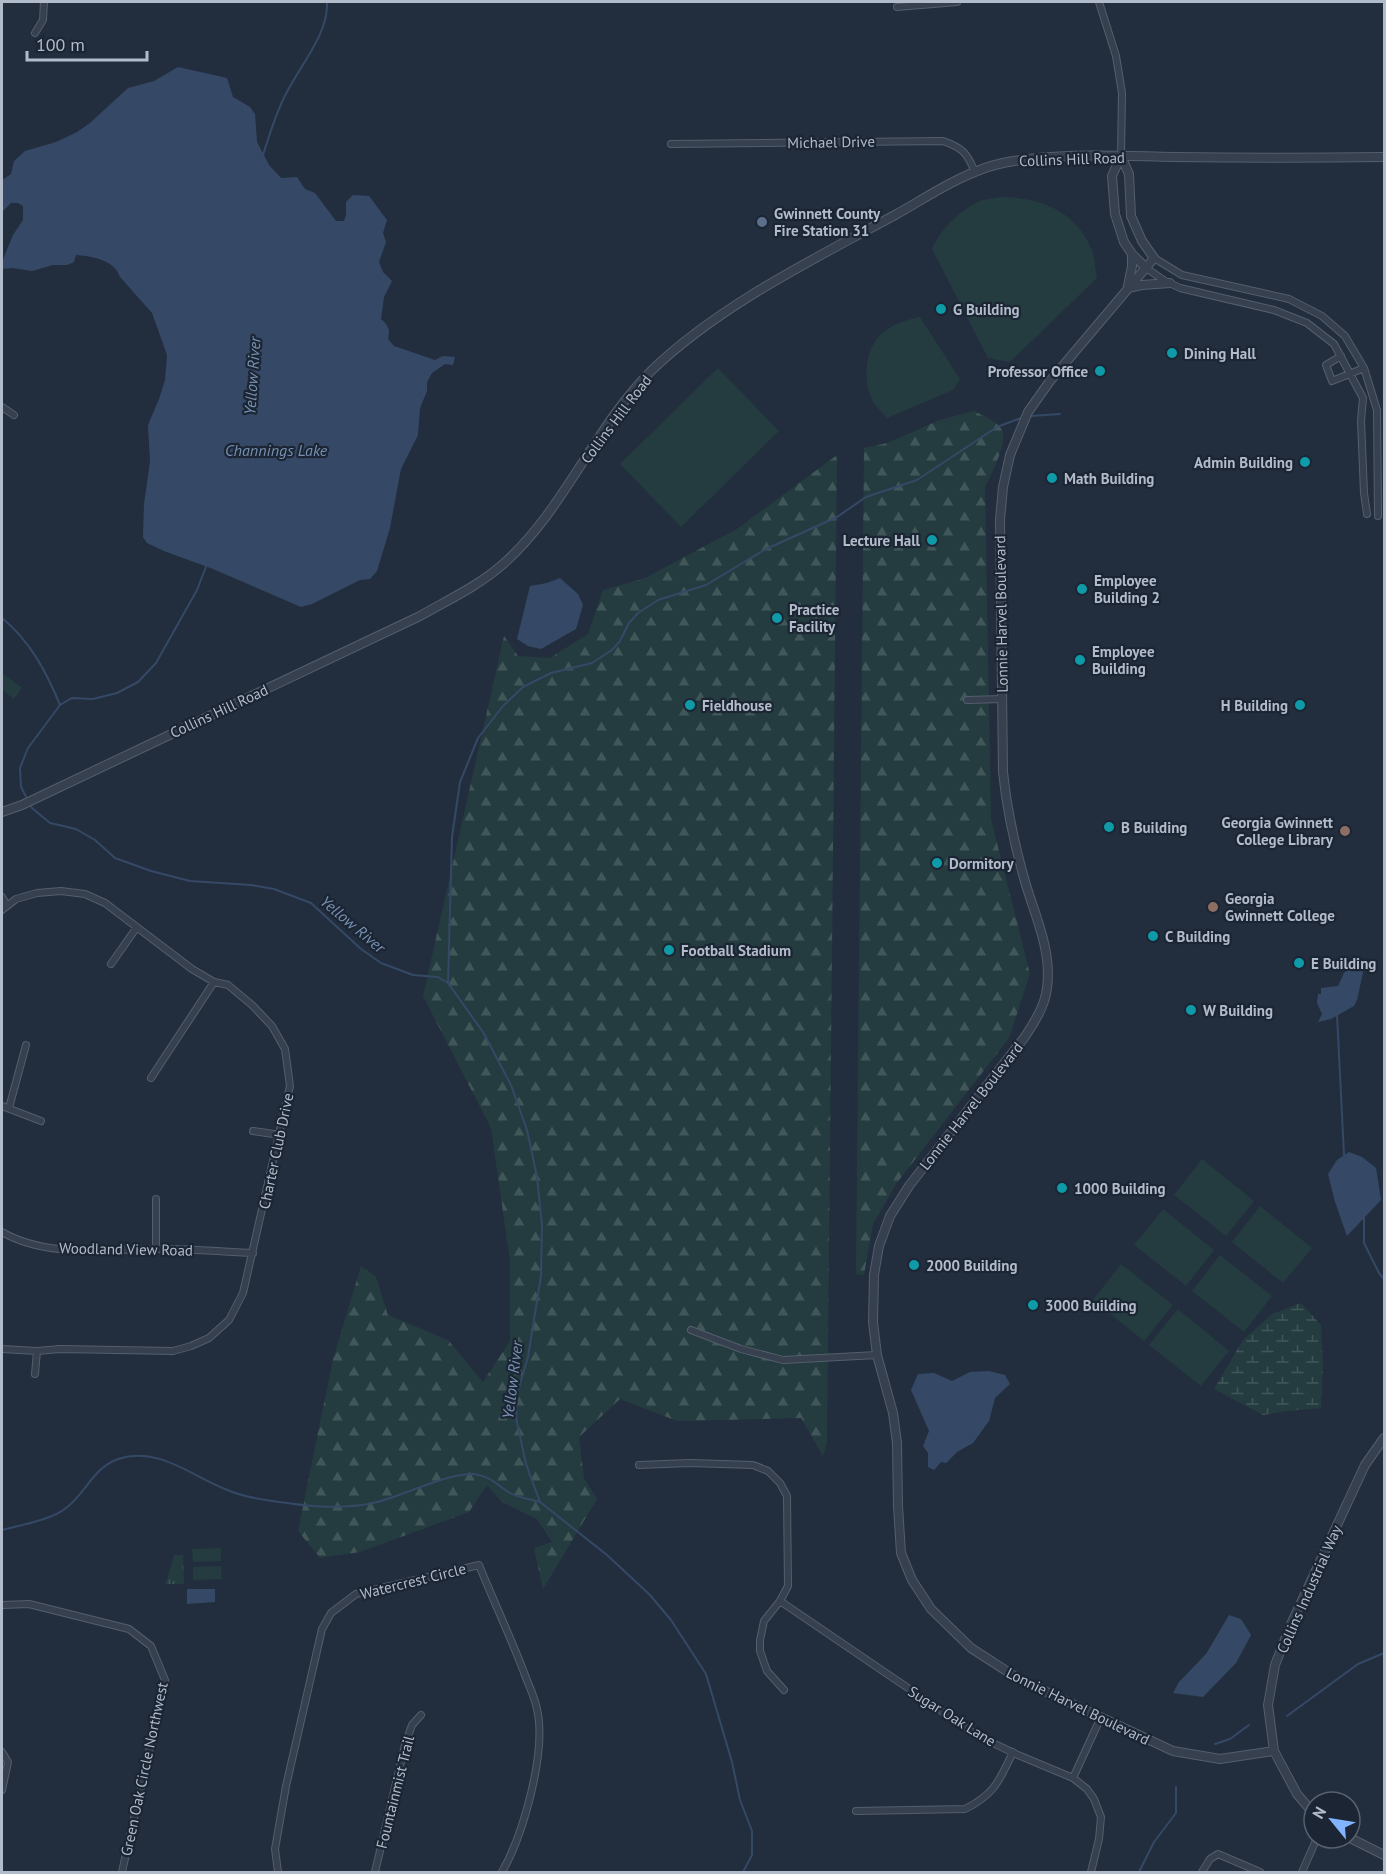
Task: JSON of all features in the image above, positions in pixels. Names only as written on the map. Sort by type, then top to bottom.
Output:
[{"type":"street","points":[[35,33],[43,20],[44,2]]},
{"type":"street","points":[[897,6],[957,2]]},
{"type":"street","points":[[1099,2],[1116,56],[1122,93],[1121,156],[1112,176],[1115,214],[1122,236],[1132,254],[1146,268],[1170,284],[1274,310],[1307,323],[1334,344],[1363,398],[1361,421],[1367,514]]},
{"type":"street","name":"Michael Drive","points":[[671,144],[943,141],[958,146],[968,156],[975,172]]},
{"type":"street","points":[[1121,156],[1129,174],[1131,216],[1142,241],[1154,258],[1182,275],[1289,299],[1323,316],[1345,336],[1365,368],[1378,419],[1378,516]]},
{"type":"street","name":"Collins Hill Road","points":[[2,813],[420,616],[474,586],[502,565],[528,539],[616,413],[650,373],[686,341],[751,296],[975,172],[1000,164],[1033,158],[1384,157]]},
{"type":"street","points":[[1132,254],[1128,288],[1170,284]]},
{"type":"street","name":"Lonnie Harvel Boulevard","points":[[1154,258],[1039,395],[1020,429],[1010,455],[1003,487],[1000,520],[1003,772],[1006,808],[1013,839],[1047,955],[1047,988],[1035,1021],[1024,1038],[918,1172],[890,1216],[879,1246],[874,1275],[873,1322],[877,1355],[893,1413],[897,1443],[901,1553],[912,1580],[932,1609],[971,1648],[1019,1679],[1173,1751],[1220,1759],[1274,1751]]},
{"type":"street","points":[[1341,356],[1326,365],[1332,381],[1365,368]]},
{"type":"street","points":[[2,407],[14,415]]},
{"type":"street","points":[[967,700],[1003,699]]},
{"type":"street","name":"Charter Club Drive","points":[[2,1349],[172,1351],[209,1338],[229,1320],[243,1293],[290,1086],[285,1049],[272,1026],[252,1005],[228,985],[214,982],[192,969],[105,903],[85,894],[62,891],[37,893],[16,900],[4,908]]},
{"type":"street","points":[[2,897],[4,908]]},
{"type":"street","points":[[111,964],[137,927]]},
{"type":"street","points":[[151,1078],[214,982]]},
{"type":"street","points":[[9,1108],[26,1045]]},
{"type":"street","points":[[2,1106],[41,1121]]},
{"type":"street","points":[[253,1131],[280,1135]]},
{"type":"street","points":[[156,1199],[156,1249]]},
{"type":"street","name":"Woodland View Road","points":[[2,1232],[19,1242],[65,1249],[156,1249],[253,1253]]},
{"type":"street","points":[[691,1330],[783,1360],[877,1355]]},
{"type":"street","points":[[35,1374],[37,1351]]},
{"type":"street","name":"Collins Industrial Way","points":[[1274,1751],[1268,1705],[1275,1665],[1291,1624],[1365,1465],[1384,1438]]},
{"type":"street","points":[[639,1465],[690,1463],[753,1466],[775,1476],[787,1496],[788,1586],[764,1621],[760,1651],[767,1671],[784,1690]]},
{"type":"street","name":"Watercrest Circle","points":[[278,1872],[275,1849],[286,1786],[322,1629],[331,1613],[356,1594],[479,1565],[519,1659],[537,1710],[538,1739],[528,1809],[512,1855],[502,1872]]},
{"type":"street","name":"Sugar Oak Lane","points":[[780,1600],[980,1737],[1073,1778],[1086,1789],[1094,1799],[1101,1817],[1099,1839],[1091,1872]]},
{"type":"street","name":"Green Oak Circle Northwest","points":[[2,1605],[28,1604],[129,1629],[152,1646],[165,1680],[122,1872]]},
{"type":"street","name":"Fountainmist Trail","points":[[375,1872],[405,1745],[412,1725],[421,1715]]},
{"type":"street","points":[[1073,1778],[1101,1718]]},
{"type":"street","points":[[1274,1751],[1302,1800]]},
{"type":"street","points":[[2,1752],[8,1762],[2,1790]]},
{"type":"street","points":[[856,1811],[965,1809],[980,1802],[991,1793],[1013,1752]]},
{"type":"street","points":[[1362,1844],[1384,1856]]},
{"type":"street","points":[[1302,1872],[1312,1850]]},
{"type":"street","points":[[1202,1872],[1210,1859],[1218,1854],[1260,1872]]},
{"type":"green space","points":[[1002,197],[1031,200],[1056,209],[1067,216],[1077,225],[1092,250],[1097,278],[1010,362],[988,358],[932,249],[946,227],[960,213],[975,203]]},
{"type":"green space","points":[[920,317],[960,379],[953,390],[887,418],[873,402],[869,392],[866,373],[869,353],[878,337],[889,328]]},
{"type":"green space","points":[[718,368],[779,431],[681,527],[620,464]]},
{"type":"green space","points":[[974,411],[996,424],[1002,430],[1003,435],[1001,450],[985,488],[991,819],[1030,974],[1009,1038],[896,1184],[873,1224],[864,1275],[856,1274],[864,448],[887,443],[940,420]]},
{"type":"green space","points":[[837,455],[827,1443],[823,1456],[801,1418],[677,1421],[620,1399],[579,1437],[584,1478],[597,1499],[543,1589],[534,1548],[552,1542],[537,1519],[502,1502],[487,1485],[469,1512],[360,1552],[320,1558],[298,1531],[333,1359],[361,1266],[376,1277],[388,1315],[448,1340],[483,1382],[510,1341],[510,1261],[491,1128],[423,996],[504,636],[518,656],[550,658],[588,634],[603,590],[645,578],[737,529]]},
{"type":"green space","points":[[2,673],[22,688],[14,699],[2,690]]},
{"type":"green space","points":[[1202,1159],[1254,1201],[1226,1236],[1174,1195]]},
{"type":"green space","points":[[1260,1206],[1312,1248],[1283,1283],[1232,1242]]},
{"type":"green space","points":[[1163,1209],[1214,1250],[1186,1286],[1134,1245]]},
{"type":"green space","points":[[1220,1255],[1272,1296],[1244,1332],[1192,1291]]},
{"type":"green space","points":[[1121,1264],[1173,1305],[1144,1341],[1093,1300]]},
{"type":"green space","points":[[1301,1303],[1321,1325],[1323,1366],[1321,1408],[1263,1415],[1214,1389],[1243,1340],[1272,1314]]},
{"type":"green space","points":[[1178,1309],[1229,1351],[1201,1386],[1149,1345]]},
{"type":"green space","points":[[221,1548],[221,1561],[193,1562],[192,1549]]},
{"type":"green space","points":[[174,1555],[183,1555],[184,1584],[166,1584]]},
{"type":"green space","points":[[221,1566],[222,1579],[193,1580],[193,1567]]},
{"type":"water","name":"Channings Lake","points":[[178,67],[227,78],[233,97],[250,107],[255,114],[257,142],[269,165],[281,178],[297,177],[305,189],[315,193],[336,221],[344,221],[346,202],[353,195],[369,196],[387,220],[383,233],[386,242],[379,262],[383,272],[392,281],[384,297],[381,319],[388,328],[388,339],[394,346],[435,360],[443,356],[455,357],[453,365],[445,364],[432,373],[427,382],[427,391],[420,408],[418,435],[401,469],[390,528],[377,571],[370,579],[360,580],[312,604],[301,607],[213,569],[164,551],[147,543],[143,537],[144,504],[150,462],[148,425],[165,380],[167,355],[152,313],[117,271],[102,260],[76,255],[74,262],[67,265],[53,265],[32,271],[2,269],[2,262],[13,235],[23,220],[23,206],[18,203],[11,203],[2,212],[2,180],[11,174],[14,161],[25,151],[56,142],[77,132],[128,88],[154,81]]},
{"type":"water","points":[[560,578],[578,594],[583,605],[576,629],[541,649],[528,646],[517,639],[530,586]]},
{"type":"water","points":[[1357,959],[1361,961],[1361,966],[1364,968],[1354,1006],[1331,1019],[1318,1022],[1322,1014],[1317,1003],[1321,988],[1338,986],[1344,973]]},
{"type":"water","points":[[1349,1152],[1362,1157],[1376,1168],[1381,1200],[1347,1236],[1328,1174],[1337,1160]]},
{"type":"water","points":[[989,1371],[1005,1375],[1010,1384],[995,1398],[989,1421],[973,1443],[957,1452],[946,1463],[941,1462],[934,1470],[928,1467],[928,1453],[923,1446],[929,1431],[911,1390],[918,1374],[934,1373],[952,1381],[970,1372]]},
{"type":"water","points":[[187,1589],[215,1589],[215,1602],[187,1604]]},
{"type":"water","points":[[1229,1615],[1241,1619],[1251,1635],[1236,1663],[1203,1697],[1173,1693],[1179,1682],[1206,1654]]},
{"type":"waterway","points":[[263,155],[282,102],[323,28],[327,2]]},
{"type":"waterway","points":[[1030,416],[1060,414]]},
{"type":"waterway","points":[[448,983],[452,837],[460,782],[478,738],[503,706],[523,687],[551,673],[592,663],[612,650],[638,613],[658,600],[706,585],[764,550],[837,517],[866,497],[917,480],[997,427],[1021,418]]},
{"type":"waterway","name":"Yellow River","points":[[207,564],[197,590],[156,663],[138,682],[117,693],[93,699],[72,698],[60,705],[28,748],[20,768],[21,787],[32,808],[50,823],[76,829],[95,840],[115,858],[151,871],[190,881],[251,885],[274,889],[311,903],[361,949],[381,963],[413,975],[438,977],[448,983],[483,1032],[511,1085],[527,1130],[537,1177],[542,1225],[541,1276],[528,1357],[517,1394],[516,1418],[526,1464],[540,1502],[607,1555],[650,1595],[671,1620],[706,1674],[732,1762],[740,1800],[752,1831],[752,1855],[743,1872]]},
{"type":"waterway","points":[[2,618],[21,637],[36,657],[60,705]]},
{"type":"waterway","points":[[1337,1014],[1344,1155]]},
{"type":"waterway","points":[[1364,1217],[1364,1243],[1384,1279]]},
{"type":"waterway","points":[[2,1530],[44,1519],[60,1512],[73,1502],[102,1468],[118,1459],[133,1456],[160,1459],[242,1495],[302,1505],[345,1507],[373,1503],[464,1474],[480,1475],[513,1495],[540,1502]]},
{"type":"waterway","points":[[1287,1716],[1358,1664],[1384,1653]]},
{"type":"waterway","points":[[1215,1744],[1230,1739],[1249,1725]]},
{"type":"waterway","points":[[1139,1872],[1154,1842],[1176,1813],[1176,1787]]},
{"type":"place","name":"Gwinnett County Fire Station 31","points":[[762,222]]},
{"type":"place","name":"G Building","points":[[941,309]]},
{"type":"place","name":"Dining Hall","points":[[1172,353]]},
{"type":"place","name":"Professor Office","points":[[1100,371]]},
{"type":"place","name":"Admin Building","points":[[1305,462]]},
{"type":"place","name":"Math Building","points":[[1052,478]]},
{"type":"place","name":"Lecture Hall","points":[[932,540]]},
{"type":"place","name":"Employee Building 2","points":[[1082,589]]},
{"type":"place","name":"Practice Facility","points":[[777,618]]},
{"type":"place","name":"Employee Building","points":[[1080,660]]},
{"type":"place","name":"Fieldhouse","points":[[690,705]]},
{"type":"place","name":"H Building","points":[[1300,705]]},
{"type":"place","name":"B Building","points":[[1109,827]]},
{"type":"place","name":"Georgia Gwinnett College Library","points":[[1345,831]]},
{"type":"place","name":"Dormitory","points":[[937,863]]},
{"type":"place","name":"Georgia Gwinnett College","points":[[1213,907]]},
{"type":"place","name":"C Building","points":[[1153,936]]},
{"type":"place","name":"Football Stadium","points":[[669,950]]},
{"type":"place","name":"E Building","points":[[1299,963]]},
{"type":"place","name":"W Building","points":[[1191,1010]]},
{"type":"place","name":"1000 Building","points":[[1062,1188]]},
{"type":"place","name":"2000 Building","points":[[914,1265]]},
{"type":"place","name":"3000 Building","points":[[1033,1305]]}]
